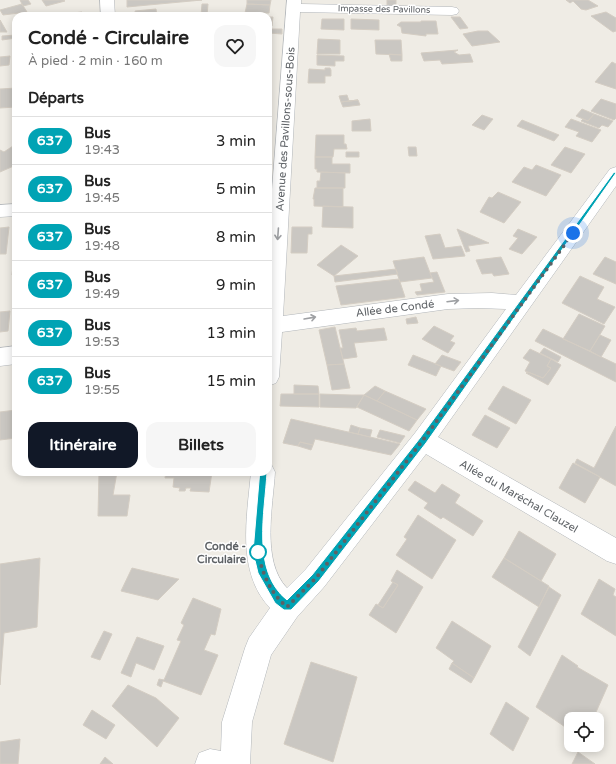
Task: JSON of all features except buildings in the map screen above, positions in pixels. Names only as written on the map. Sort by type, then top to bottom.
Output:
[{"type":"street","points":[[107,0],[108,12]]},
{"type":"street","name":"Impasse des Pavillons","points":[[293,4],[452,10]]},
{"type":"street","name":"Avenue des Pavillons-sous-Bois","points":[[272,268],[275,182],[293,4]]},
{"type":"street","points":[[235,764],[237,722],[259,648],[287,607],[316,578],[423,440],[616,173]]},
{"type":"street","points":[[0,211],[12,210]]},
{"type":"street","name":"Allée de Condé","points":[[272,326],[325,316],[465,299],[500,299],[522,304]]},
{"type":"street","points":[[0,357],[12,356]]},
{"type":"street","name":"Allée du Maréchal Clauzel","points":[[423,440],[616,552]]},
{"type":"street","points":[[262,476],[258,552],[262,573],[278,600],[287,607]]},
{"type":"bus line","name":"637","points":[[263,476],[258,552],[262,573],[278,600],[287,607],[316,578],[423,440],[616,173]]},
{"type":"place","name":"Condé - Circulaire","points":[[258,552]]},
{"type":"route","points":[[258,552],[262,573],[278,600],[287,607],[316,578],[423,440],[573,233]]}]
